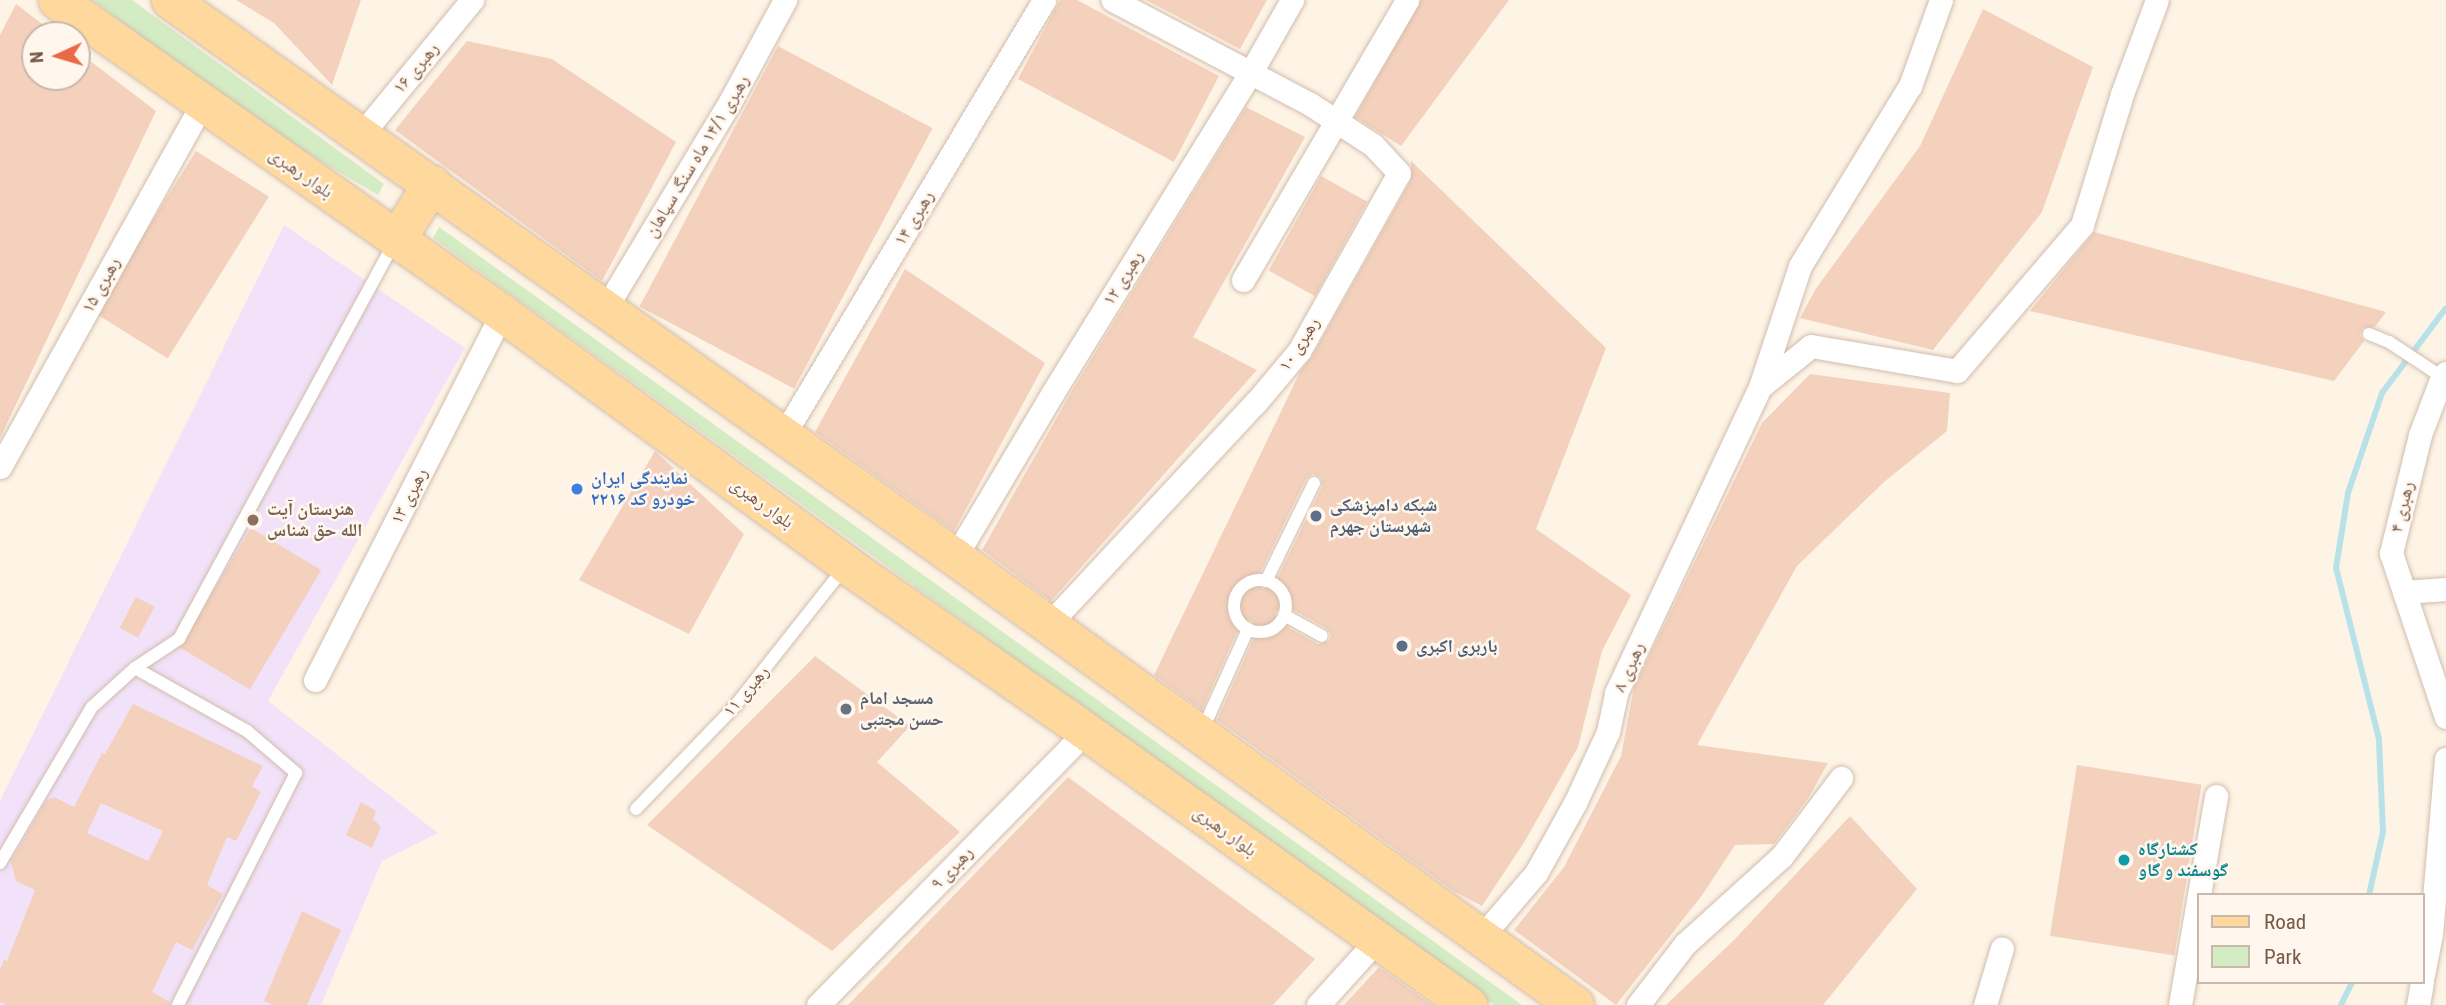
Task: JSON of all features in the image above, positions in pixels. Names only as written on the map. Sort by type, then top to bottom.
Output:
[{"type":"main road","name":"بلوار رهبری","points":[[57,0],[502,313],[847,565],[1468,1005]]},
{"type":"main road","points":[[170,0],[432,183],[955,557],[1483,935],[1575,1005]]},
{"type":"main road","points":[[396,240],[432,183]]},
{"type":"street","name":"رهبری ۱۶","points":[[361,135],[472,0]]},
{"type":"street","name":"رهبری ۱۴/۱ ماه سنگ سپاهان","points":[[605,309],[732,100],[785,0]]},
{"type":"street","name":"رهبری ۱۴","points":[[783,436],[1044,0]]},
{"type":"street","name":"رهبری ۱۰","points":[[1048,625],[1257,401],[1299,351],[1399,173],[1373,145],[1337,122],[1251,72],[1113,0]]},
{"type":"street","name":"رهبری ۱۲","points":[[955,557],[1052,394],[1251,72],[1292,0]]},
{"type":"street","points":[[1243,280],[1407,0]]},
{"type":"street","name":"رهبری ۸","points":[[1483,935],[1536,873],[1575,803],[1608,732],[1616,694],[1760,387],[1800,266],[1910,86],[1941,0]]},
{"type":"street","points":[[1760,387],[1811,346],[1957,371],[2082,225],[2122,94],[2157,0]]},
{"type":"street","name":"رهبری ۱۵","points":[[0,467],[202,104]]},
{"type":"street","name":"رهبری ۱۳","points":[[315,680],[502,313]]},
{"type":"street","name":"رهبری ۴","points":[[2437,371],[2391,553],[2404,592],[2438,666],[2446,717]]},
{"type":"street","points":[[2404,592],[2446,589]]},
{"type":"street","name":"رهبری ۹","points":[[818,1005],[1086,732]]},
{"type":"street","points":[[2425,965],[2431,934],[2446,759]]},
{"type":"street","points":[[1638,1005],[1685,944],[1782,856],[1841,778]]},
{"type":"street","points":[[2199,893],[2216,796]]},
{"type":"street","points":[[2180,1005],[2198,900]]},
{"type":"street","points":[[1318,1005],[1377,940]]},
{"type":"street","points":[[1985,1005],[2002,948]]},
{"type":"street","points":[[2418,1005],[2422,984]]},
{"type":"lane","points":[[0,863],[92,707],[135,668],[179,639],[396,240]]},
{"type":"lane","points":[[2369,334],[2389,342],[2437,371]]},
{"type":"lane","points":[[1266,581],[1314,482]]},
{"type":"lane","name":"رهبری ۱۱","points":[[636,809],[735,706],[847,565]]},
{"type":"lane","points":[[1252,581],[1266,581],[1282,592],[1285,600],[1284,615],[1272,629],[1256,632],[1248,629],[1236,617],[1234,599],[1244,585],[1252,581]]},
{"type":"lane","points":[[1284,615],[1322,636]]},
{"type":"lane","points":[[1200,734],[1248,629]]},
{"type":"lane","points":[[135,668],[247,731],[296,773],[178,1005]]},
{"type":"shaded area","name":"هنرستان آیت الله حق شناس","points":[[284,225],[465,348],[268,701],[438,833],[382,861],[321,1005],[0,1005],[0,801]]},
{"type":"green space","points":[[93,0],[132,0],[384,184],[378,195],[307,153],[168,57]]},
{"type":"green space","points":[[439,227],[1522,1005],[1494,1005],[433,238]]},
{"type":"building","points":[[236,0],[361,0],[332,85],[274,23]]},
{"type":"building","points":[[1060,0],[1077,0],[1219,76],[1174,162],[1018,79]]},
{"type":"building","points":[[1146,0],[1267,0],[1240,49]]},
{"type":"building","points":[[1421,0],[1509,0],[1401,146],[1355,117]]},
{"type":"building","points":[[16,4],[38,21],[21,21],[21,91],[91,91],[91,62],[156,111],[0,438],[0,35]]},
{"type":"building","points":[[1983,9],[2093,67],[2042,212],[1933,350],[1800,318],[1815,290],[1920,146]]},
{"type":"building","points":[[467,41],[552,59],[676,142],[602,281],[395,130]]},
{"type":"building","points":[[778,46],[933,128],[794,389],[640,306]]},
{"type":"building","points":[[1246,107],[1305,137],[1193,337],[1257,370],[1051,601],[982,550],[1073,389]]},
{"type":"building","points":[[196,151],[269,197],[168,359],[95,313]]},
{"type":"building","points":[[1411,161],[1606,348],[1536,529],[1631,595],[1602,651],[1578,747],[1525,841],[1482,906],[1453,891],[1217,720],[1256,633],[1252,621],[1246,620],[1240,625],[1202,710],[1154,675],[1301,370],[1311,358],[1411,180]],"holes":[[[1313,474],[1321,478],[1322,487],[1274,585],[1263,589],[1258,585],[1258,577],[1306,479]],[[1280,607],[1288,607],[1326,628],[1331,635],[1329,641],[1318,644],[1280,623],[1275,614]]]},
{"type":"building","points":[[1321,176],[1367,202],[1315,296],[1269,270]]},
{"type":"building","points":[[2094,232],[2386,312],[2375,327],[2363,328],[2360,335],[2364,341],[2334,381],[2030,311]]},
{"type":"building","points":[[905,269],[1045,363],[954,531],[815,432]]},
{"type":"building","points":[[1810,374],[1950,393],[1947,431],[1884,482],[1797,566],[1697,745],[1828,763],[1809,797],[1774,844],[1735,845],[1703,894],[1616,1005],[1514,930],[1564,867],[1621,756],[1634,687],[1762,423]]},
{"type":"building","points":[[655,451],[744,534],[689,634],[579,580]]},
{"type":"building","points":[[251,528],[321,570],[250,689],[179,647]]},
{"type":"building","points":[[136,597],[155,607],[138,638],[120,628]]},
{"type":"building","points":[[815,656],[910,726],[877,762],[960,832],[832,951],[647,825]]},
{"type":"building","points":[[133,704],[263,766],[252,786],[261,792],[236,841],[227,837],[207,885],[223,894],[192,950],[176,942],[152,992],[170,1002],[169,1005],[6,1005],[0,1002],[0,970],[4,960],[7,961],[35,890],[16,881],[11,862],[46,801],[54,797],[74,807],[102,753],[105,754]],"holes":[[[101,803],[163,831],[148,861],[87,833]]]},
{"type":"building","name":"کشتارگاه گوسفند و گاو","points":[[2077,765],[2201,785],[2174,956],[2050,936]]},
{"type":"building","points":[[1068,777],[1315,959],[1273,1005],[848,1005]]},
{"type":"building","points":[[361,802],[376,811],[373,819],[381,827],[372,848],[346,835]]},
{"type":"building","points":[[1850,816],[1917,889],[1823,1005],[1666,1005],[1735,939]]},
{"type":"building","points":[[302,911],[341,930],[307,1005],[273,1005],[264,1001]]},
{"type":"building","points":[[1379,967],[1432,1005],[1344,1005]]},
{"type":"waterway","points":[[2369,893],[2383,832],[2379,739],[2336,568],[2348,493],[2382,393],[2446,308]]},
{"type":"waterway","points":[[2341,1005],[2351,984]]},
{"type":"place","name":"نمایندگی ایران خودرو کد ۲۲۱۶","points":[[577,489]]},
{"type":"place","name":"شبکه دامپزشکی شهرستان جهرم","points":[[1316,516]]},
{"type":"place","name":"هنرستان آیت الله حق شناس","points":[[253,520]]},
{"type":"place","name":"باربری اکبری","points":[[1402,646]]},
{"type":"place","name":"مسجد امام حسن مجتبی","points":[[846,709]]},
{"type":"place","name":"کشتارگاه گوسفند و گاو","points":[[2124,860]]}]
